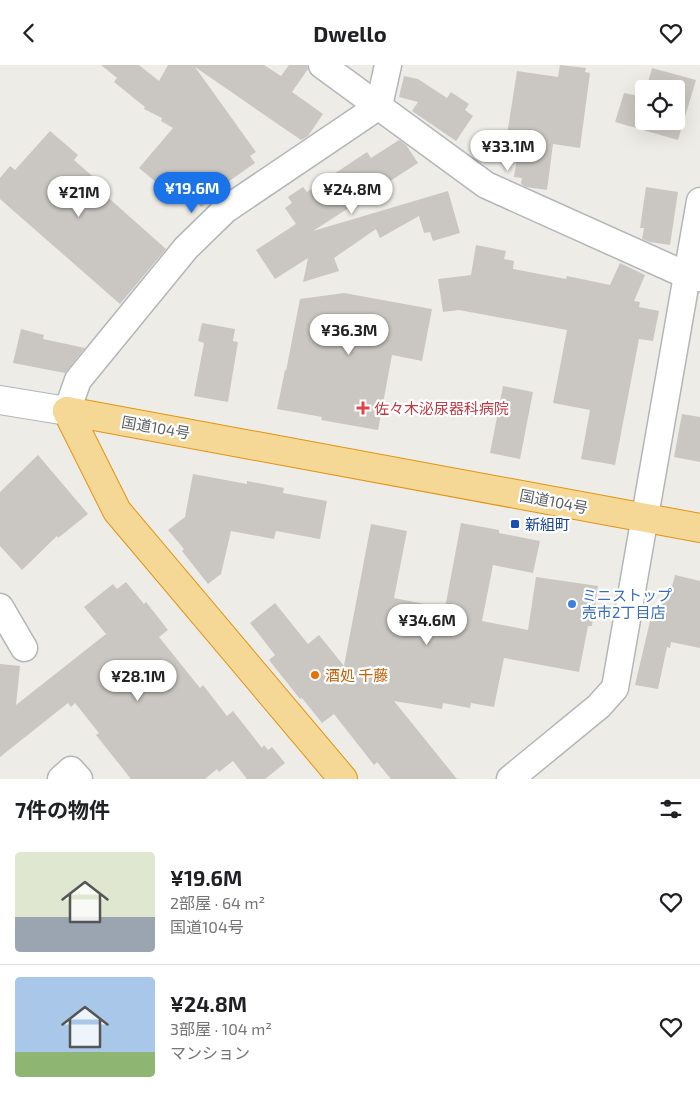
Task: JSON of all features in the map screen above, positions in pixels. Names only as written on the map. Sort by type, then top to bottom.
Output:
[{"type":"highway","name":"国道104号","points":[[67,411],[700,528]]},
{"type":"highway","points":[[67,411],[117,511],[343,779]]},
{"type":"main road","points":[[0,400],[67,411]]},
{"type":"street","points":[[322,65],[486,185],[693,276]]},
{"type":"street","points":[[67,411],[78,380],[186,248],[225,210],[378,105],[388,65]]},
{"type":"street","points":[[510,779],[599,706],[615,689],[644,519],[693,276],[700,201]]},
{"type":"street","points":[[0,607],[24,648]]},
{"type":"street","points":[[61,779],[71,770],[79,779]]},
{"type":"building","points":[[101,65],[139,65],[159,81],[168,65],[264,65],[281,76],[289,65],[307,65],[308,69],[292,92],[323,114],[308,136],[301,140],[195,67],[256,152],[250,156],[255,163],[222,186],[224,189],[201,207],[176,175],[164,189],[139,168],[173,128],[161,121],[162,118],[144,109],[145,107],[114,82],[117,78]]},
{"type":"building","points":[[560,65],[586,68],[585,72],[590,73],[580,148],[553,144],[547,190],[526,187],[521,184],[522,178],[514,177],[520,137],[507,135],[517,71],[558,77]]},
{"type":"building","points":[[652,68],[696,80],[685,117],[685,80],[649,80]]},
{"type":"building","points":[[404,76],[418,79],[447,98],[451,92],[469,104],[465,110],[473,116],[456,141],[412,111],[418,102],[399,97]]},
{"type":"building","points":[[624,93],[635,95],[635,128],[615,122]]},
{"type":"building","points":[[643,130],[681,130],[678,140]]},
{"type":"building","points":[[50,131],[78,155],[74,160],[106,188],[103,193],[166,249],[120,304],[0,199],[0,178],[10,166],[15,170]]},
{"type":"building","points":[[399,140],[406,145],[418,163],[313,231],[448,191],[460,233],[433,241],[430,232],[424,233],[419,216],[380,238],[376,229],[334,258],[339,271],[303,282],[308,258],[275,279],[256,250],[296,224],[285,208],[292,203],[288,197],[303,187],[307,192],[367,152],[371,158]]},
{"type":"building","points":[[646,187],[678,192],[670,245],[642,239],[644,228],[640,228]]},
{"type":"building","points":[[476,245],[506,251],[504,259],[514,261],[513,269],[566,279],[567,276],[610,285],[620,263],[645,275],[634,301],[640,302],[639,307],[659,311],[653,341],[639,339],[615,465],[581,459],[590,410],[553,403],[567,330],[459,310],[443,312],[438,279],[471,275]]},
{"type":"building","points":[[344,293],[432,309],[422,361],[392,355],[378,430],[321,420],[322,417],[277,409],[300,299]]},
{"type":"building","points":[[202,323],[235,329],[233,341],[238,342],[228,402],[194,396],[204,343],[198,341]]},
{"type":"building","points":[[21,329],[44,335],[43,339],[85,348],[65,373],[13,363]]},
{"type":"building","points":[[503,386],[533,392],[520,459],[490,453]]},
{"type":"building","points":[[682,414],[700,417],[700,462],[674,457]]},
{"type":"building","points":[[38,455],[88,514],[58,538],[57,536],[22,570],[0,546],[0,492]]},
{"type":"building","points":[[193,474],[247,484],[247,481],[284,488],[283,493],[327,501],[320,539],[276,531],[274,539],[231,531],[221,574],[208,584],[182,551],[184,549],[168,530],[185,517]]},
{"type":"building","points":[[461,523],[499,530],[499,533],[540,541],[533,573],[493,565],[482,621],[528,630],[536,577],[598,586],[592,626],[588,626],[579,672],[504,658],[494,707],[471,703],[470,708],[443,703],[442,709],[394,701],[457,779],[391,779],[377,762],[374,765],[334,714],[322,723],[302,698],[300,699],[269,660],[275,655],[250,623],[275,603],[308,644],[319,635],[344,666],[371,524],[407,531],[394,598],[445,608]]},
{"type":"building","points":[[675,575],[700,581],[700,648],[671,642],[670,648],[667,647],[658,689],[635,685],[651,617],[659,618],[664,597],[669,598]]},
{"type":"building","points":[[126,582],[144,604],[146,602],[168,630],[159,637],[200,688],[203,685],[227,716],[233,711],[262,748],[264,745],[268,750],[272,747],[285,763],[265,779],[247,779],[233,761],[219,772],[217,769],[205,779],[131,779],[96,735],[99,733],[75,703],[71,707],[68,703],[0,757],[0,664],[20,666],[16,705],[106,634],[84,607],[113,584],[117,589]]},
{"type":"place","name":"佐々木泌尿器科病院","points":[[363,408]]},
{"type":"place","name":"新組町","points":[[515,524]]},
{"type":"place","name":"ミニストップ 売市2丁目店","points":[[572,604]]},
{"type":"place","name":"酒処 千藤","points":[[315,675]]}]
